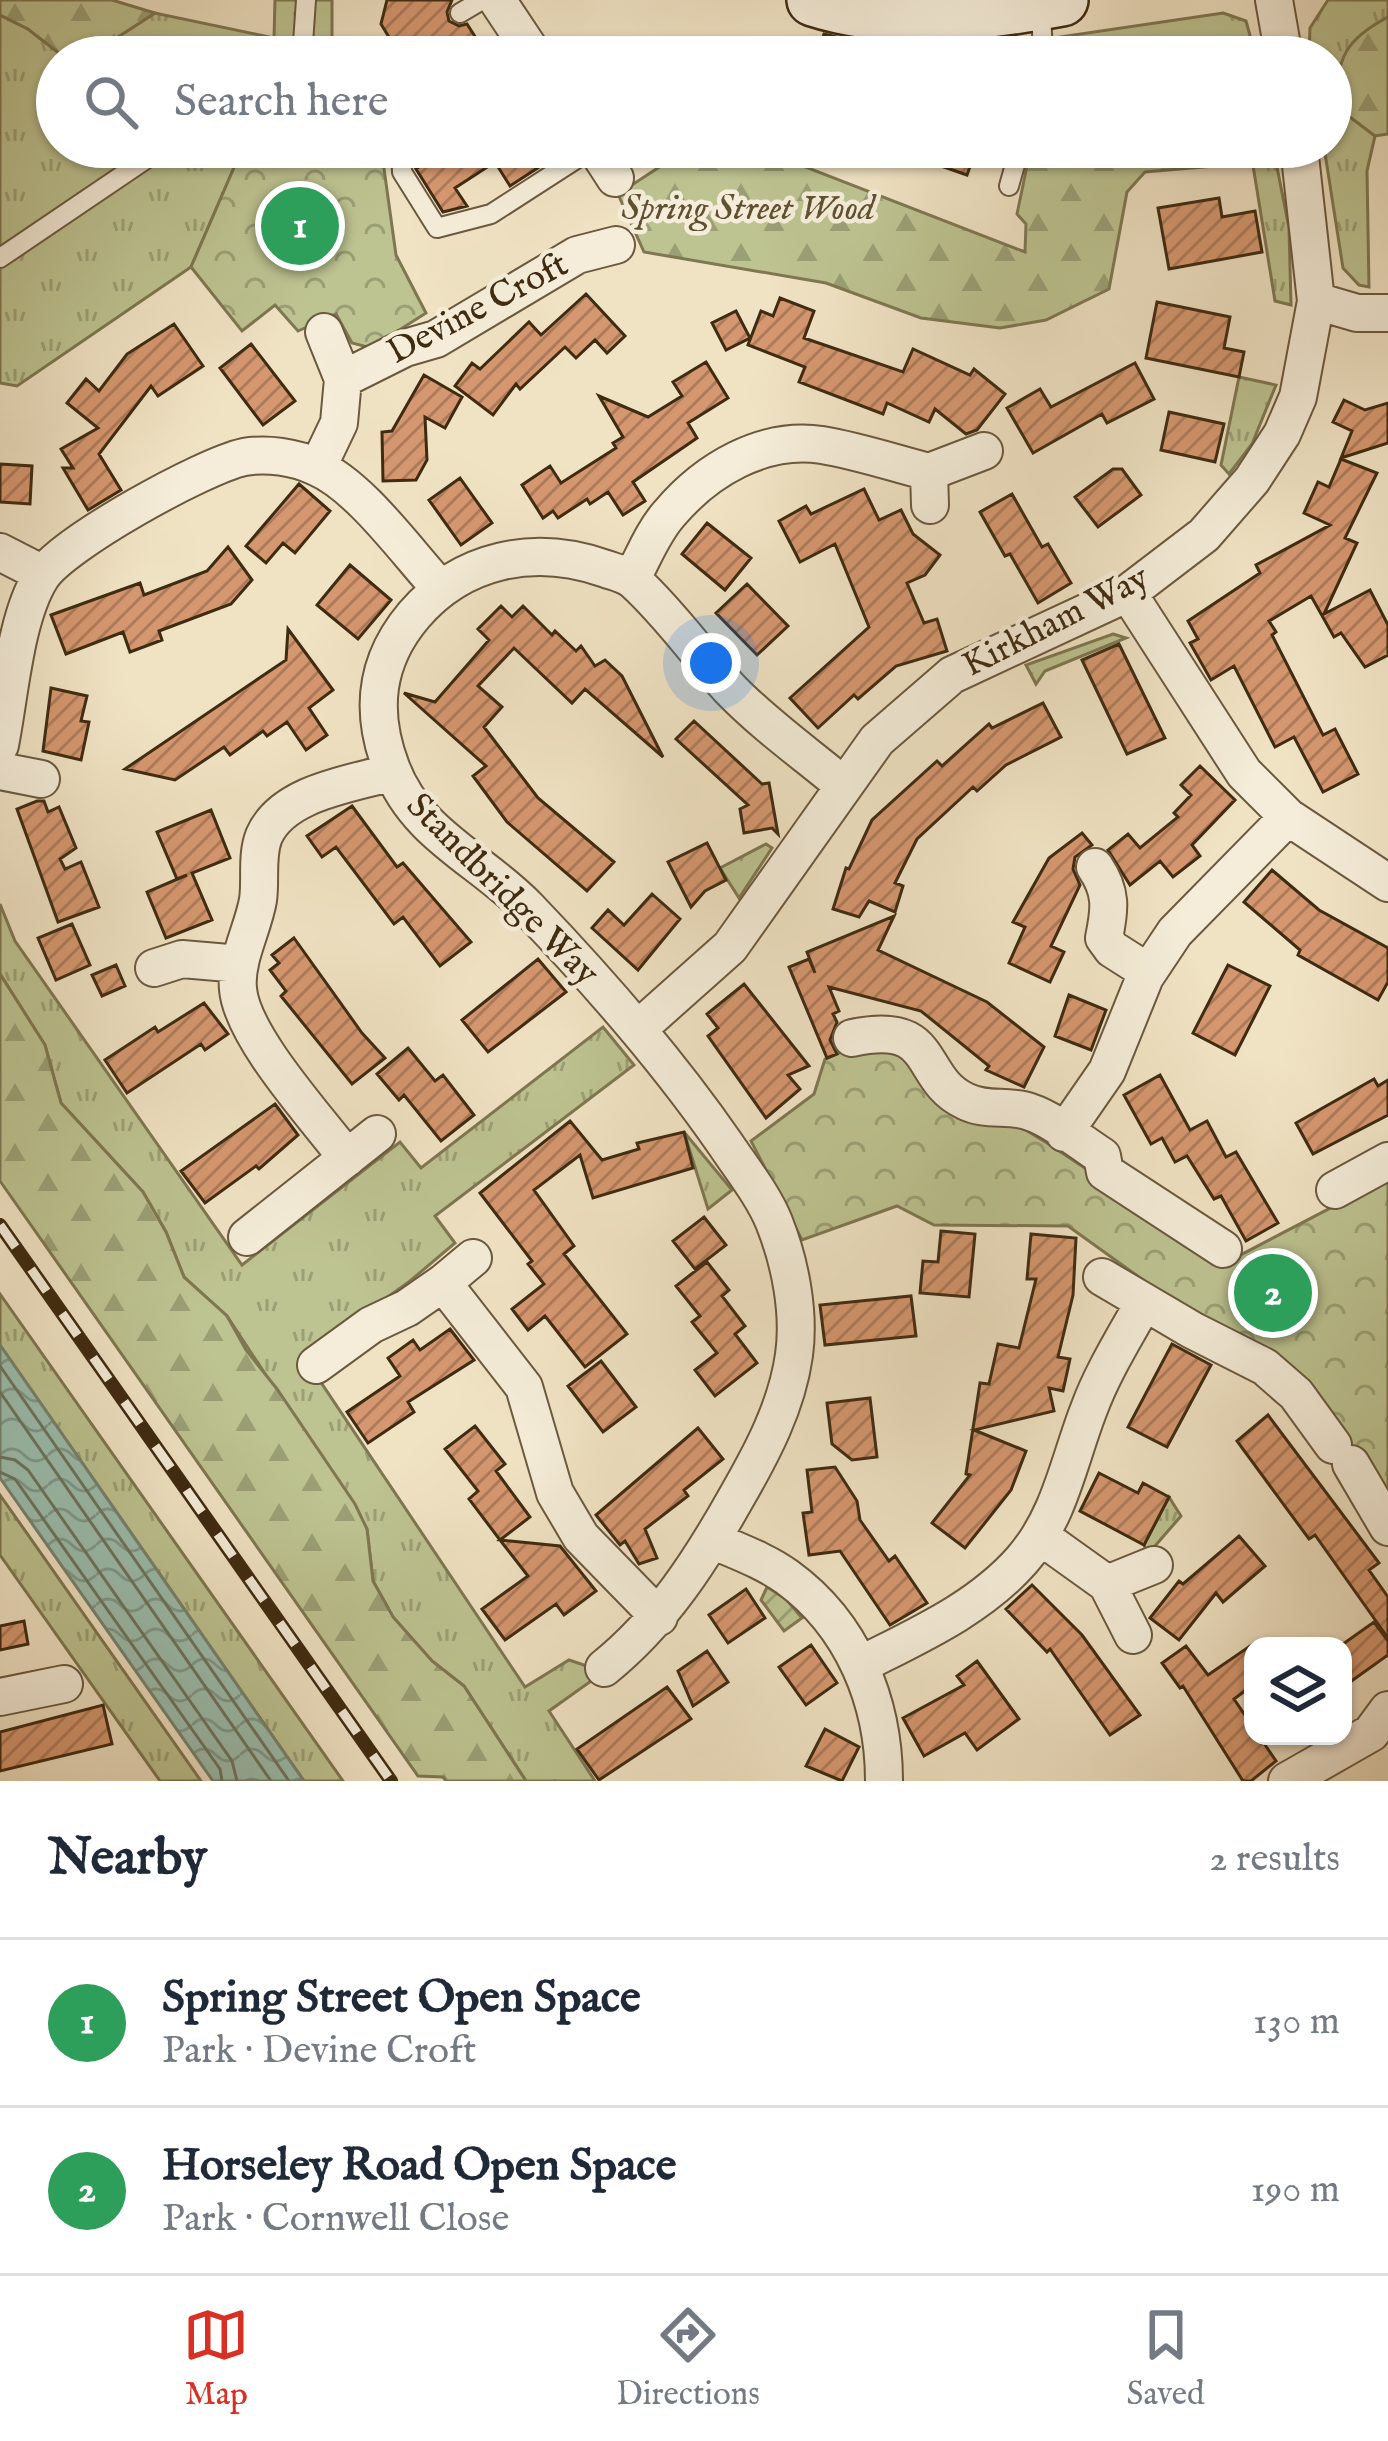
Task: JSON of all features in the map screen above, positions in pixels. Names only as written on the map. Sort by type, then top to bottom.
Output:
[{"type":"main road","points":[[813,0],[842,9],[922,16],[1022,4]]},
{"type":"street","points":[[496,0],[521,36]]},
{"type":"street","points":[[1274,0],[1280,36]]},
{"type":"street","name":"Kirkham Way","points":[[638,1029],[730,947],[877,740],[952,675],[1128,593],[1204,535],[1252,480],[1282,434],[1298,397],[1316,301],[1301,168]]},
{"type":"street","name":"Devine Croft","points":[[343,379],[405,348],[436,340],[577,256],[616,245]]},
{"type":"street","points":[[1316,301],[1357,313],[1388,314]]},
{"type":"street","name":"Devine Croft","points":[[318,467],[339,423],[343,379],[324,332]]},
{"type":"street","points":[[632,578],[667,515],[730,461],[782,444],[820,445],[930,489],[984,451]]},
{"type":"street","points":[[0,745],[27,610],[43,574],[164,491],[214,467],[246,457],[277,456],[318,467],[355,495],[440,587]]},
{"type":"street","points":[[0,552],[43,574]]},
{"type":"street","name":"Standbridge Way","points":[[604,1668],[659,1617],[712,1540],[781,1407],[795,1352],[795,1306],[773,1220],[706,1115],[638,1029],[524,904],[457,852],[414,810],[392,772],[378,727],[376,694],[386,660],[410,620],[440,587],[478,568],[527,555],[577,559],[632,578],[734,693],[843,785]]},
{"type":"street","points":[[1128,593],[1244,772],[1288,817],[1388,883]]},
{"type":"street","points":[[0,771],[41,779]]},
{"type":"street","points":[[347,1158],[252,1031],[238,990],[240,964],[259,896],[263,838],[274,821],[314,795],[392,772]]},
{"type":"street","points":[[1064,1133],[1107,1071],[1148,972],[1174,932],[1288,817]]},
{"type":"street","points":[[1094,867],[1111,901],[1104,938],[1112,949],[1148,972]]},
{"type":"street","points":[[154,968],[182,959],[240,964]]},
{"type":"street","points":[[852,1037],[889,1033],[906,1040],[920,1048],[945,1086],[962,1100],[985,1108],[1029,1111],[1102,1156],[1105,1172],[1223,1249]]},
{"type":"street","points":[[247,1237],[377,1134]]},
{"type":"street","points":[[1334,1190],[1388,1161]]},
{"type":"street","points":[[316,1366],[371,1325],[407,1308],[473,1258]]},
{"type":"street","points":[[1102,1276],[1265,1367],[1296,1394],[1342,1454],[1388,1527]]},
{"type":"street","points":[[443,1282],[524,1388],[555,1493],[581,1537],[659,1617]]},
{"type":"street","points":[[860,1665],[981,1598],[1022,1561],[1059,1498],[1106,1370],[1144,1302]]},
{"type":"street","points":[[1040,1536],[1107,1584],[1132,1635]]},
{"type":"street","points":[[712,1540],[787,1577],[840,1631],[873,1696],[884,1744],[884,1781]]},
{"type":"street","points":[[1107,1584],[1154,1565]]},
{"type":"street","points":[[0,1697],[64,1684]]},
{"type":"street","points":[[1299,1760],[1371,1733],[1388,1710]]},
{"type":"lane","points":[[303,36],[306,0]]},
{"type":"lane","points":[[460,13],[482,0]]},
{"type":"lane","points":[[1022,4],[1035,36]]},
{"type":"lane","points":[[0,258],[133,168]]},
{"type":"lane","points":[[402,168],[437,227],[491,214],[581,168]]},
{"type":"lane","points":[[1009,186],[1014,168]]},
{"type":"green space","points":[[0,0],[112,0],[155,13],[119,36],[37,36],[0,15]]},
{"type":"green space","points":[[275,0],[332,0],[332,36],[274,36]]},
{"type":"green space","points":[[1328,0],[1388,0],[1388,17],[1352,49],[1352,36],[1310,36]]},
{"type":"green space","points":[[155,13],[264,36],[119,36]]},
{"type":"green space","points":[[1223,13],[1246,21],[1250,36],[1067,36]]},
{"type":"green space","points":[[0,15],[37,36],[36,168],[234,168],[191,267],[17,386],[0,383]]},
{"type":"green space","points":[[1388,17],[1388,134],[1375,136],[1352,119],[1352,43]]},
{"type":"green space","points":[[1352,118],[1375,136],[1367,171],[1369,287],[1359,285],[1343,268],[1327,168],[1352,168]]},
{"type":"green space","points":[[234,168],[384,168],[396,255],[426,313],[371,348],[352,343],[336,314],[298,331],[275,305],[242,331],[191,267]]},
{"type":"green space","name":"Spring Street Wood","points":[[658,168],[808,168],[1025,252],[1026,224],[1017,214],[1027,168],[1192,168],[1145,172],[1127,192],[1109,289],[1046,320],[1000,328],[921,318],[826,283],[644,252],[618,194]]},
{"type":"green space","points":[[1253,168],[1277,168],[1289,228],[1291,305],[1275,301]]},
{"type":"green space","points":[[1239,377],[1276,385],[1252,444],[1229,474],[1221,465]]},
{"type":"green space","points":[[1113,634],[1126,638],[1045,671],[1036,684],[1026,665]]},
{"type":"green space","points":[[766,844],[772,848],[739,898],[720,868]]},
{"type":"green space","points":[[0,904],[15,941],[242,1265],[400,1142],[421,1168],[603,1027],[634,1065],[435,1216],[455,1243],[304,1357],[525,1687],[569,1660],[584,1665],[594,1679],[549,1711],[595,1781],[526,1781],[464,1686],[432,1661],[393,1617],[373,1581],[367,1529],[227,1316],[184,1277],[143,1192],[61,1103],[45,1045],[0,974]]},
{"type":"green space","points":[[0,974],[45,1045],[61,1103],[143,1192],[184,1277],[227,1316],[355,1504],[367,1529],[373,1581],[393,1617],[432,1661],[464,1686],[526,1781],[446,1781],[418,1776],[0,1181]]},
{"type":"green space","points":[[884,1043],[1227,1262],[1388,1178],[1388,1503],[1203,1323],[1068,1226],[934,1225],[897,1206],[802,1240],[751,1141],[814,1094],[825,1059],[848,1049]]},
{"type":"green space","points":[[684,1132],[732,1190],[708,1209]]},
{"type":"green space","points":[[0,1294],[343,1781],[304,1781],[0,1345]]},
{"type":"green space","points":[[0,1495],[201,1781],[160,1781],[0,1555]]},
{"type":"green space","points":[[1169,1497],[1181,1516],[1148,1554],[1144,1545]]},
{"type":"green space","points":[[767,1587],[786,1599],[802,1618],[784,1631],[761,1600]]},
{"type":"water","points":[[0,1345],[304,1781],[213,1781],[0,1478]]},
{"type":"building","points":[[387,0],[452,0],[449,21],[467,24],[475,36],[388,36],[381,24]]},
{"type":"building","points":[[486,168],[455,188],[467,206],[443,212],[416,169]]},
{"type":"building","points":[[499,168],[538,168],[510,186]]},
{"type":"building","points":[[1219,198],[1222,217],[1255,211],[1262,252],[1169,269],[1158,208]]},
{"type":"building","points":[[586,294],[625,336],[607,353],[595,340],[576,358],[565,347],[520,389],[516,384],[493,415],[455,386],[472,363],[480,369],[529,322],[541,335]]},
{"type":"building","points":[[780,298],[814,311],[804,338],[903,372],[913,349],[970,375],[974,369],[1005,394],[977,430],[966,434],[935,409],[929,422],[887,403],[883,414],[799,382],[805,367],[748,345],[761,311],[773,316]]},
{"type":"building","points":[[1157,302],[1230,317],[1224,348],[1244,352],[1239,377],[1146,358]]},
{"type":"building","points":[[736,311],[750,338],[726,350],[712,323]]},
{"type":"building","points":[[174,324],[203,366],[158,396],[151,386],[99,454],[121,490],[88,510],[63,468],[73,468],[61,449],[98,428],[67,403],[86,379],[99,391],[127,354]]},
{"type":"building","points":[[251,344],[295,401],[263,425],[220,368]]},
{"type":"building","points":[[706,362],[728,398],[688,423],[697,438],[633,482],[645,501],[623,515],[608,492],[558,518],[553,511],[543,518],[522,485],[550,466],[561,483],[616,448],[613,443],[623,437],[599,396],[648,417],[682,396],[673,382]]},
{"type":"building","points":[[1135,363],[1154,399],[1107,423],[1102,414],[1033,453],[1007,408],[1040,389],[1051,407]]},
{"type":"building","points":[[424,375],[462,397],[445,428],[425,417],[427,460],[416,480],[383,481],[382,432],[392,431]]},
{"type":"building","points":[[1344,400],[1365,410],[1388,403],[1388,443],[1341,458],[1352,431],[1333,422]]},
{"type":"building","points":[[1169,412],[1224,424],[1215,462],[1161,450]]},
{"type":"building","points":[[1341,459],[1377,473],[1345,538],[1357,543],[1324,614],[1370,590],[1388,625],[1388,655],[1365,667],[1341,633],[1334,637],[1311,596],[1269,621],[1323,735],[1335,729],[1358,774],[1323,792],[1294,737],[1275,747],[1234,666],[1211,680],[1190,643],[1198,639],[1188,621],[1260,573],[1256,565],[1330,525],[1304,513],[1318,482],[1329,487]]},
{"type":"building","points":[[0,464],[32,466],[30,504],[0,502]]},
{"type":"building","points":[[1113,469],[1122,469],[1141,495],[1098,527],[1075,497]]},
{"type":"building","points":[[460,478],[492,523],[461,545],[429,500]]},
{"type":"building","points":[[299,484],[330,511],[295,553],[283,543],[266,563],[246,546]]},
{"type":"building","points":[[864,489],[879,520],[901,510],[913,534],[940,555],[925,575],[907,583],[924,623],[937,619],[947,651],[896,666],[818,728],[790,698],[869,627],[835,544],[800,562],[779,521],[806,506],[811,514]]},
{"type":"building","points":[[1012,494],[1042,547],[1048,544],[1071,583],[1038,603],[980,512]]},
{"type":"building","points":[[707,523],[751,558],[725,590],[682,554]]},
{"type":"building","points":[[228,547],[252,580],[231,604],[159,631],[162,640],[130,652],[123,632],[66,654],[51,615],[140,583],[144,595],[207,571]]},
{"type":"building","points":[[350,565],[391,600],[358,639],[317,605]]},
{"type":"building","points":[[747,584],[788,626],[757,655],[716,613]]},
{"type":"building","points":[[501,606],[512,617],[523,606],[552,635],[555,631],[576,651],[581,646],[595,666],[605,660],[622,676],[663,757],[585,689],[572,703],[514,648],[478,686],[502,707],[484,727],[538,798],[614,862],[587,891],[507,822],[473,776],[486,766],[404,693],[435,702],[489,640],[478,629]]},
{"type":"building","points":[[288,629],[333,690],[309,708],[327,735],[306,750],[287,722],[267,736],[263,731],[230,755],[224,747],[175,780],[125,769],[286,660]]},
{"type":"building","points":[[1119,644],[1165,738],[1127,754],[1082,660]]},
{"type":"building","points":[[51,688],[87,696],[81,721],[89,722],[81,760],[43,751]]},
{"type":"building","points":[[1043,703],[1061,737],[1006,765],[977,791],[973,787],[917,839],[895,883],[903,886],[895,912],[869,901],[859,917],[833,909],[846,868],[872,820],[937,761],[942,766],[989,724],[992,728]]},
{"type":"building","points":[[694,721],[762,784],[769,783],[778,834],[772,828],[744,833],[740,809],[748,805],[676,739]]},
{"type":"building","points":[[1200,766],[1235,800],[1192,845],[1200,856],[1173,877],[1160,861],[1130,885],[1108,850],[1128,834],[1140,848],[1178,817],[1174,813],[1191,795],[1181,785]]},
{"type":"building","points":[[44,801],[48,812],[59,807],[76,848],[60,859],[65,869],[81,862],[99,907],[58,922],[17,809]]},
{"type":"building","points":[[352,806],[397,867],[403,863],[471,942],[440,966],[403,917],[394,924],[336,847],[322,857],[307,836]]},
{"type":"building","points":[[211,810],[230,858],[192,873],[212,920],[166,938],[147,892],[187,875],[177,879],[157,832]]},
{"type":"building","points":[[1082,833],[1092,845],[1075,857],[1073,869],[1080,885],[1051,946],[1064,952],[1050,982],[1009,963],[1025,927],[1013,922],[1049,858]]},
{"type":"building","points":[[707,843],[726,880],[705,891],[691,907],[668,862]]},
{"type":"building","points":[[1272,870],[1319,910],[1388,948],[1388,982],[1378,1000],[1298,955],[1300,950],[1244,902]]},
{"type":"building","points":[[652,894],[680,919],[638,970],[592,928],[608,910],[624,925]]},
{"type":"building","points":[[894,916],[878,950],[987,1002],[1044,1047],[1024,1087],[986,1070],[989,1066],[921,1011],[829,987],[839,1011],[833,1014],[837,1022],[830,1040],[837,1054],[827,1058],[789,967],[809,959],[815,973],[807,952]]},
{"type":"building","points":[[72,924],[90,965],[56,980],[38,938]]},
{"type":"building","points":[[294,938],[385,1058],[352,1084],[281,996],[286,991],[270,970],[279,963],[272,955]]},
{"type":"building","points":[[538,959],[566,992],[488,1052],[462,1020]]},
{"type":"building","points":[[116,965],[125,986],[102,996],[92,975]]},
{"type":"building","points":[[1228,965],[1270,986],[1235,1055],[1193,1033]]},
{"type":"building","points":[[744,984],[809,1066],[788,1075],[800,1089],[766,1118],[708,1036],[718,1028],[707,1014]]},
{"type":"building","points":[[1069,995],[1106,1010],[1091,1050],[1055,1036]]},
{"type":"building","points":[[204,1003],[228,1034],[205,1050],[201,1044],[127,1093],[105,1060],[155,1027],[158,1032]]},
{"type":"building","points":[[408,1048],[435,1081],[443,1075],[474,1115],[441,1141],[404,1095],[399,1100],[377,1074]]},
{"type":"building","points":[[1160,1075],[1190,1130],[1207,1121],[1226,1157],[1236,1152],[1278,1223],[1246,1241],[1221,1196],[1214,1199],[1187,1156],[1175,1162],[1162,1138],[1151,1144],[1124,1095]]},
{"type":"building","points":[[1374,1079],[1378,1086],[1388,1080],[1388,1115],[1313,1154],[1296,1123]]},
{"type":"building","points":[[275,1104],[298,1135],[259,1169],[256,1166],[205,1203],[181,1171]]},
{"type":"building","points":[[570,1121],[602,1160],[639,1149],[637,1143],[684,1132],[693,1168],[593,1198],[580,1155],[534,1190],[574,1246],[564,1254],[627,1334],[585,1367],[545,1316],[528,1330],[512,1309],[544,1284],[480,1193]]},
{"type":"building","points":[[704,1217],[726,1245],[695,1269],[673,1241]]},
{"type":"building","points":[[941,1231],[975,1234],[969,1297],[920,1293],[923,1261],[938,1262]]},
{"type":"building","points":[[1031,1234],[1076,1238],[1073,1295],[1058,1357],[1070,1359],[1063,1391],[1049,1388],[1054,1411],[974,1430],[1026,1451],[1011,1490],[965,1548],[932,1523],[970,1475],[966,1474],[980,1383],[989,1384],[998,1344],[1019,1348],[1036,1279],[1027,1279]]},
{"type":"building","points":[[707,1262],[729,1290],[722,1296],[745,1326],[735,1334],[757,1363],[715,1396],[695,1370],[717,1353],[692,1322],[700,1316],[676,1286]]},
{"type":"building","points":[[911,1296],[916,1336],[825,1345],[820,1305]]},
{"type":"building","points":[[450,1329],[474,1360],[408,1402],[414,1412],[368,1443],[347,1412],[400,1376],[388,1358],[413,1340],[420,1350]]},
{"type":"building","points":[[1172,1344],[1211,1365],[1167,1447],[1128,1427]]},
{"type":"building","points":[[601,1361],[636,1407],[603,1432],[568,1386]]},
{"type":"building","points":[[870,1398],[877,1457],[852,1460],[832,1444],[827,1403]]},
{"type":"building","points":[[1268,1415],[1379,1563],[1369,1570],[1388,1597],[1388,1638],[1315,1535],[1309,1539],[1237,1441]]},
{"type":"building","points":[[475,1426],[505,1464],[496,1471],[530,1517],[500,1540],[469,1499],[478,1491],[445,1449]]},
{"type":"building","points":[[698,1428],[723,1459],[684,1490],[688,1496],[645,1529],[657,1558],[639,1564],[625,1541],[620,1545],[596,1515]]},
{"type":"building","points":[[835,1467],[857,1501],[860,1520],[889,1561],[895,1556],[927,1603],[890,1625],[840,1551],[809,1555],[803,1513],[812,1512],[807,1470]]},
{"type":"building","points":[[1099,1473],[1138,1493],[1143,1483],[1169,1497],[1144,1545],[1080,1511]]},
{"type":"building","points":[[1239,1536],[1265,1566],[1223,1602],[1216,1593],[1179,1640],[1150,1618],[1179,1581],[1183,1584]]},
{"type":"building","points":[[500,1540],[560,1546],[596,1591],[564,1615],[556,1604],[505,1640],[482,1609],[528,1576]]},
{"type":"building","points":[[1032,1585],[1082,1635],[1140,1715],[1110,1735],[1050,1649],[1047,1652],[1006,1609]]},
{"type":"building","points":[[746,1589],[765,1618],[728,1643],[709,1615]]},
{"type":"building","points":[[24,1621],[28,1644],[0,1650],[0,1626]]},
{"type":"building","points":[[1374,1622],[1388,1641],[1388,1655],[1352,1681],[1352,1638]]},
{"type":"building","points":[[811,1645],[837,1683],[806,1705],[779,1667]]},
{"type":"building","points":[[1186,1646],[1208,1675],[1244,1650],[1244,1692],[1234,1699],[1244,1714],[1244,1745],[1265,1745],[1276,1761],[1251,1781],[1243,1781],[1183,1686],[1162,1663]]},
{"type":"building","points":[[707,1651],[728,1682],[693,1706],[678,1671]]},
{"type":"building","points":[[977,1661],[1019,1719],[977,1750],[965,1733],[924,1756],[903,1718],[964,1685],[957,1676]]},
{"type":"building","points":[[667,1687],[691,1719],[599,1780],[577,1749]]},
{"type":"building","points":[[103,1705],[112,1744],[0,1771],[0,1732]]},
{"type":"building","points":[[825,1729],[859,1747],[842,1781],[806,1766]]},
{"type":"railway","points":[[0,1225],[391,1781]]},
{"type":"place","name":"Spring Street Open Space","points":[[300,226]]},
{"type":"place","name":"Horseley Road Open Space","points":[[1273,1293]]}]
